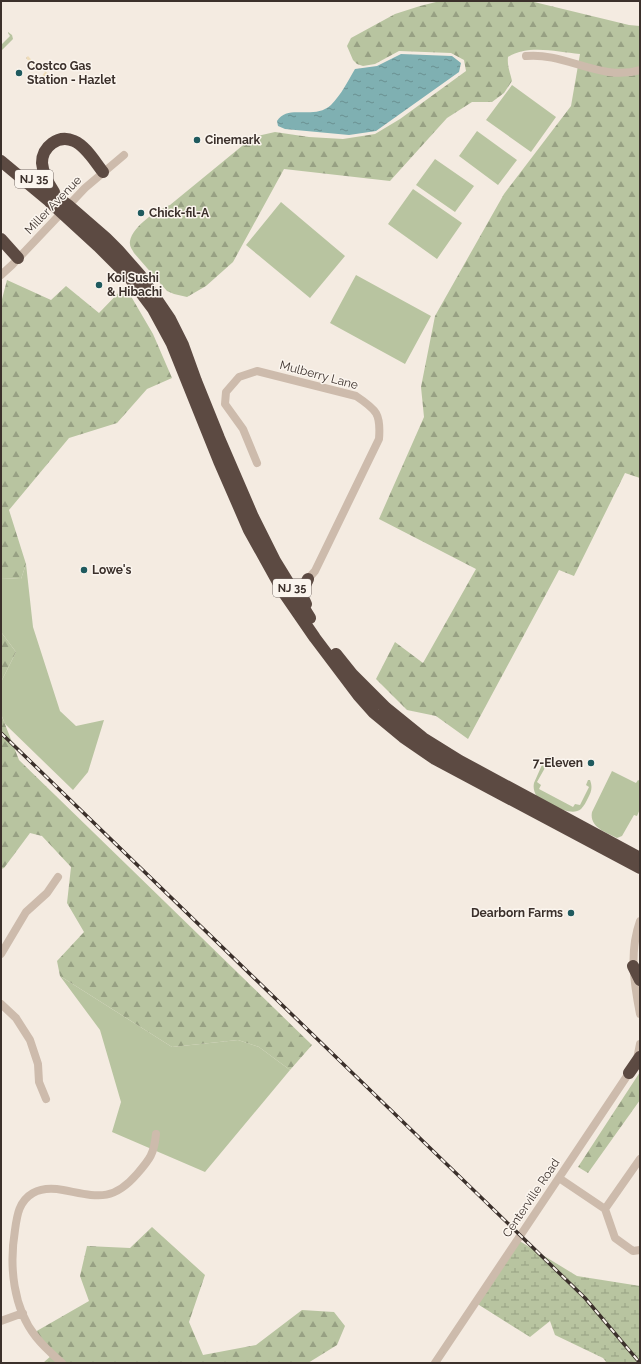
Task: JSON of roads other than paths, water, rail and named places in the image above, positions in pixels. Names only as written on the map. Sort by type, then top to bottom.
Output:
[{"type":"highway","points":[[63,206],[50,186],[43,171],[43,157],[45,151],[52,143],[63,139],[69,139],[79,143],[103,172]]},
{"type":"highway","name":"NJ 35","points":[[1,151],[39,183],[63,206],[98,246],[125,273],[153,309],[172,344],[248,530],[284,593],[315,638],[358,695],[374,713],[403,737],[435,759],[640,868]]},
{"type":"highway","name":"NJ 35","points":[[1,161],[106,238],[133,266],[156,296],[183,345],[219,438],[275,560],[315,626],[352,674],[386,708],[422,738],[460,762],[640,858]]},
{"type":"highway","points":[[1,239],[18,258]]},
{"type":"highway","points":[[275,560],[295,581],[308,579]]},
{"type":"highway","points":[[308,579],[302,592],[303,598],[315,626]]},
{"type":"highway","points":[[633,966],[640,980]]},
{"type":"highway","points":[[629,1073],[640,1057]]},
{"type":"street","points":[[526,56],[547,56],[613,73],[627,73],[640,70]]},
{"type":"street","name":"Miller Avenue","points":[[1,275],[18,258],[63,206],[124,155]]},
{"type":"street","name":"Mulberry Lane","points":[[257,463],[243,429],[225,404],[226,392],[239,377],[257,371],[356,396],[375,410],[379,419],[379,439],[315,571],[308,579]]},
{"type":"street","points":[[1,954],[26,912],[47,893],[58,877]]},
{"type":"street","points":[[640,921],[634,940],[633,966],[640,1014]]},
{"type":"street","points":[[1,1004],[16,1018],[30,1040],[38,1064],[39,1082],[46,1099]]},
{"type":"street","name":"Centerville Road","points":[[435,1363],[629,1073],[637,1059],[640,1044]]},
{"type":"street","points":[[62,1363],[48,1351],[36,1337],[22,1313],[14,1284],[12,1260],[12,1245],[17,1215],[23,1202],[33,1193],[45,1189],[54,1189],[97,1196],[118,1191],[129,1183],[151,1156],[155,1148],[156,1134]]},
{"type":"street","points":[[605,1209],[640,1159]]},
{"type":"street","points":[[559,1178],[605,1209],[615,1238],[633,1251],[640,1250]]},
{"type":"street","points":[[1,1321],[22,1313]]},
{"type":"water","points":[[401,54],[452,56],[461,63],[459,72],[376,131],[349,135],[285,129],[278,126],[277,121],[288,113],[317,112],[324,110],[331,105],[355,69],[377,66]]},
{"type":"railway","points":[[1,733],[585,1298],[640,1363]]},
{"type":"place","name":"Costco Gas Station - Hazlet","points":[[19,73]]},
{"type":"place","name":"Cinemark","points":[[197,140]]},
{"type":"place","name":"Chick-fil-A","points":[[141,213]]},
{"type":"place","name":"Koi Sushi & Hibachi","points":[[99,285]]},
{"type":"place","name":"Lowe's","points":[[84,570]]},
{"type":"place","name":"7-Eleven","points":[[591,763]]},
{"type":"place","name":"Dearborn Farms","points":[[571,913]]}]
